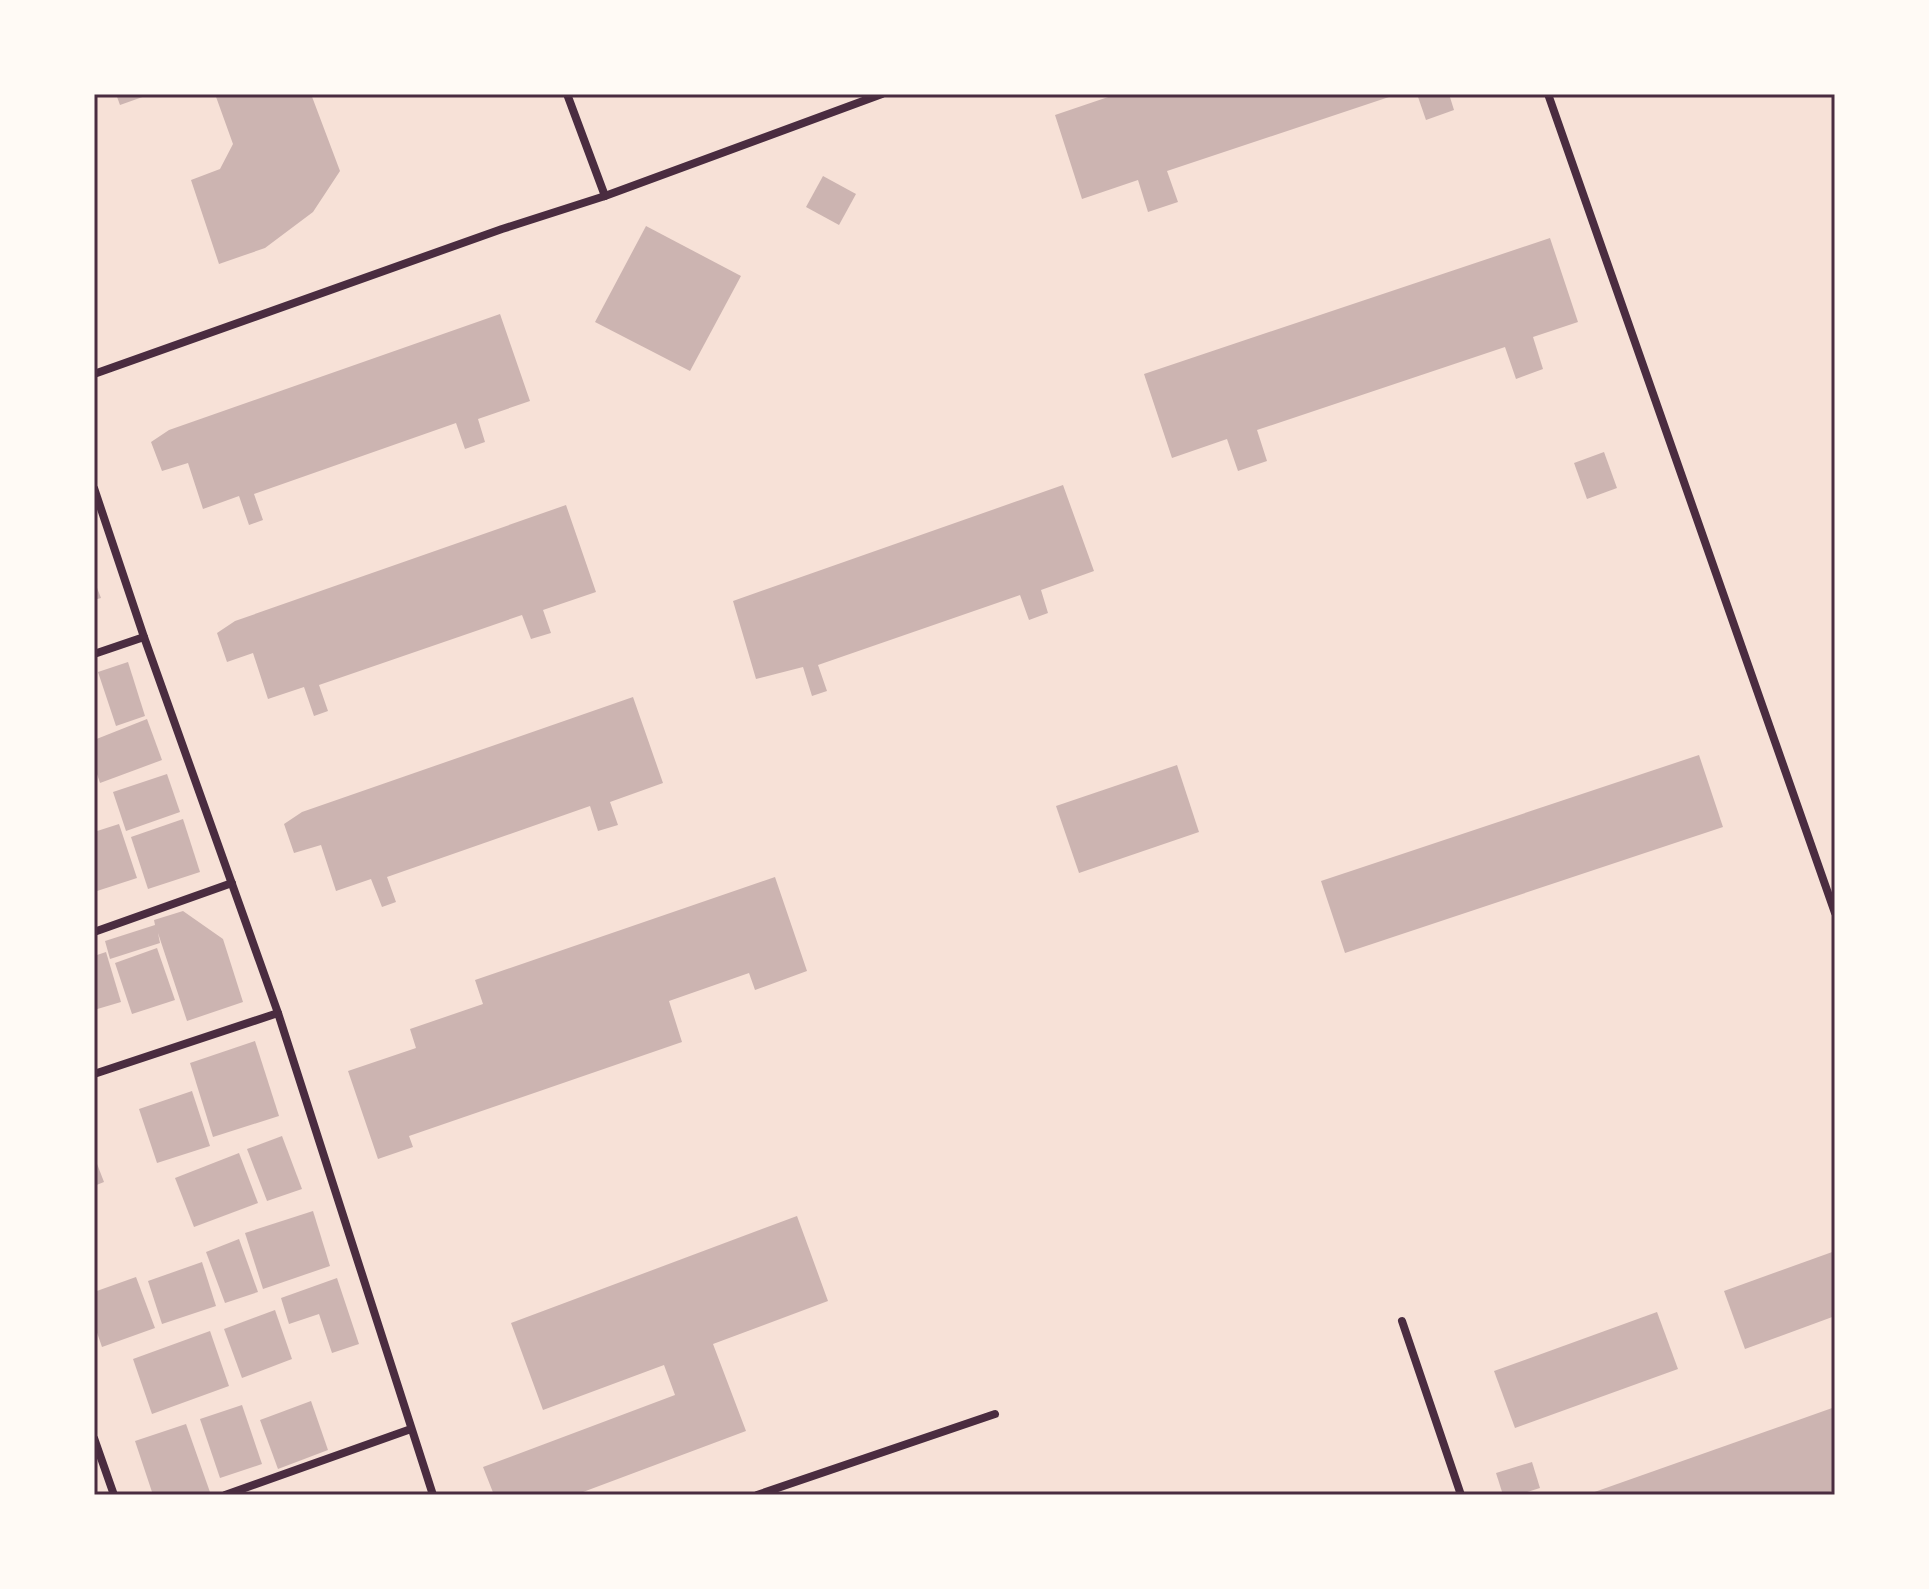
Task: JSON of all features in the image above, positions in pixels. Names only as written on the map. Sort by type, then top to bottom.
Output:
[{"type":"street","points":[[567,94],[605,196]]},
{"type":"street","points":[[94,374],[502,229],[605,196],[882,94]]},
{"type":"street","points":[[1548,94],[1835,913]]},
{"type":"street","points":[[94,488],[278,1013],[433,1495]]},
{"type":"street","points":[[94,654],[144,637]]},
{"type":"street","points":[[94,932],[232,883]]},
{"type":"street","points":[[94,1074],[278,1013]]},
{"type":"street","points":[[1402,1321],[1461,1495]]},
{"type":"street","points":[[757,1495],[995,1414]]},
{"type":"street","points":[[225,1495],[411,1429]]},
{"type":"street","points":[[94,1438],[114,1495]]},
{"type":"building","points":[[116,94],[151,94],[120,105]]},
{"type":"building","points":[[215,94],[311,94],[340,171],[313,212],[265,248],[219,264],[191,180],[220,169],[233,144]]},
{"type":"building","points":[[1117,94],[1395,95],[1167,171],[1178,202],[1148,212],[1138,180],[1082,199],[1055,115]]},
{"type":"building","points":[[1417,94],[1449,94],[1454,110],[1426,120]]},
{"type":"building","points":[[823,176],[856,194],[839,225],[806,207]]},
{"type":"building","points":[[646,226],[741,276],[690,371],[595,322]]},
{"type":"building","points":[[1550,238],[1578,322],[1533,337],[1543,369],[1516,379],[1505,347],[1257,430],[1267,461],[1238,471],[1227,439],[1172,458],[1144,374]]},
{"type":"building","points":[[500,314],[530,401],[478,419],[485,442],[465,449],[456,423],[254,494],[263,520],[249,525],[239,496],[203,509],[188,463],[162,471],[151,442],[169,430]]},
{"type":"building","points":[[1604,452],[1617,488],[1587,499],[1574,463]]},
{"type":"building","points":[[1063,485],[1094,571],[1041,590],[1048,613],[1029,620],[1020,595],[818,665],[827,691],[812,696],[803,667],[756,679],[733,601]]},
{"type":"building","points":[[566,505],[596,592],[543,610],[551,633],[531,639],[522,615],[319,685],[328,711],[314,716],[304,687],[268,699],[253,653],[227,662],[217,633],[235,621]]},
{"type":"building","points":[[94,580],[101,598],[94,600]]},
{"type":"building","points":[[128,662],[145,716],[116,726],[98,672]]},
{"type":"building","points":[[633,697],[663,783],[610,802],[618,825],[598,831],[590,806],[387,877],[396,902],[382,907],[371,879],[336,891],[321,845],[294,853],[284,824],[302,812]]},
{"type":"building","points":[[147,719],[162,760],[100,783],[94,765],[94,740]]},
{"type":"building","points":[[1699,755],[1723,827],[1345,953],[1321,881]]},
{"type":"building","points":[[1177,765],[1199,832],[1079,873],[1056,806]]},
{"type":"building","points":[[167,774],[180,812],[126,831],[113,792]]},
{"type":"building","points":[[183,819],[200,872],[148,889],[131,837]]},
{"type":"building","points":[[119,824],[137,878],[94,892],[94,832]]},
{"type":"building","points":[[775,877],[807,971],[755,990],[749,973],[669,1001],[682,1042],[409,1136],[413,1147],[378,1159],[348,1071],[416,1048],[410,1029],[483,1004],[475,980]]},
{"type":"building","points":[[183,911],[223,939],[243,1002],[187,1021],[158,933],[160,943],[110,959],[105,941],[155,925],[154,920]]},
{"type":"building","points":[[157,948],[175,1000],[132,1014],[115,963]]},
{"type":"building","points":[[106,952],[121,1002],[94,1010],[94,956]]},
{"type":"building","points":[[255,1041],[279,1116],[213,1137],[190,1063]]},
{"type":"building","points":[[192,1091],[210,1146],[157,1163],[139,1109]]},
{"type":"building","points":[[282,1136],[302,1189],[267,1201],[247,1149]]},
{"type":"building","points":[[239,1153],[258,1203],[194,1227],[175,1178]]},
{"type":"building","points":[[94,1156],[104,1182],[94,1186]]},
{"type":"building","points":[[313,1211],[330,1266],[263,1289],[245,1233]]},
{"type":"building","points":[[797,1216],[828,1301],[713,1344],[746,1431],[575,1495],[494,1495],[483,1467],[675,1395],[664,1365],[543,1410],[511,1323]]},
{"type":"building","points":[[239,1239],[258,1292],[225,1303],[206,1252]]},
{"type":"building","points":[[1835,1251],[1835,1316],[1745,1349],[1724,1291]]},
{"type":"building","points":[[202,1262],[216,1306],[162,1324],[148,1281]]},
{"type":"building","points":[[136,1277],[155,1328],[102,1347],[94,1324],[94,1292]]},
{"type":"building","points":[[337,1278],[359,1344],[332,1353],[319,1314],[289,1324],[281,1298]]},
{"type":"building","points":[[275,1310],[292,1359],[242,1378],[224,1329]]},
{"type":"building","points":[[1657,1312],[1678,1369],[1515,1428],[1494,1371]]},
{"type":"building","points":[[210,1331],[229,1386],[152,1414],[133,1359]]},
{"type":"building","points":[[311,1401],[328,1450],[278,1469],[260,1420]]},
{"type":"building","points":[[242,1405],[262,1464],[220,1478],[200,1419]]},
{"type":"building","points":[[1835,1407],[1835,1490],[1821,1495],[1586,1495]]},
{"type":"building","points":[[186,1424],[211,1495],[153,1495],[135,1441]]},
{"type":"building","points":[[1532,1462],[1540,1488],[1518,1495],[1503,1495],[1496,1473]]}]
